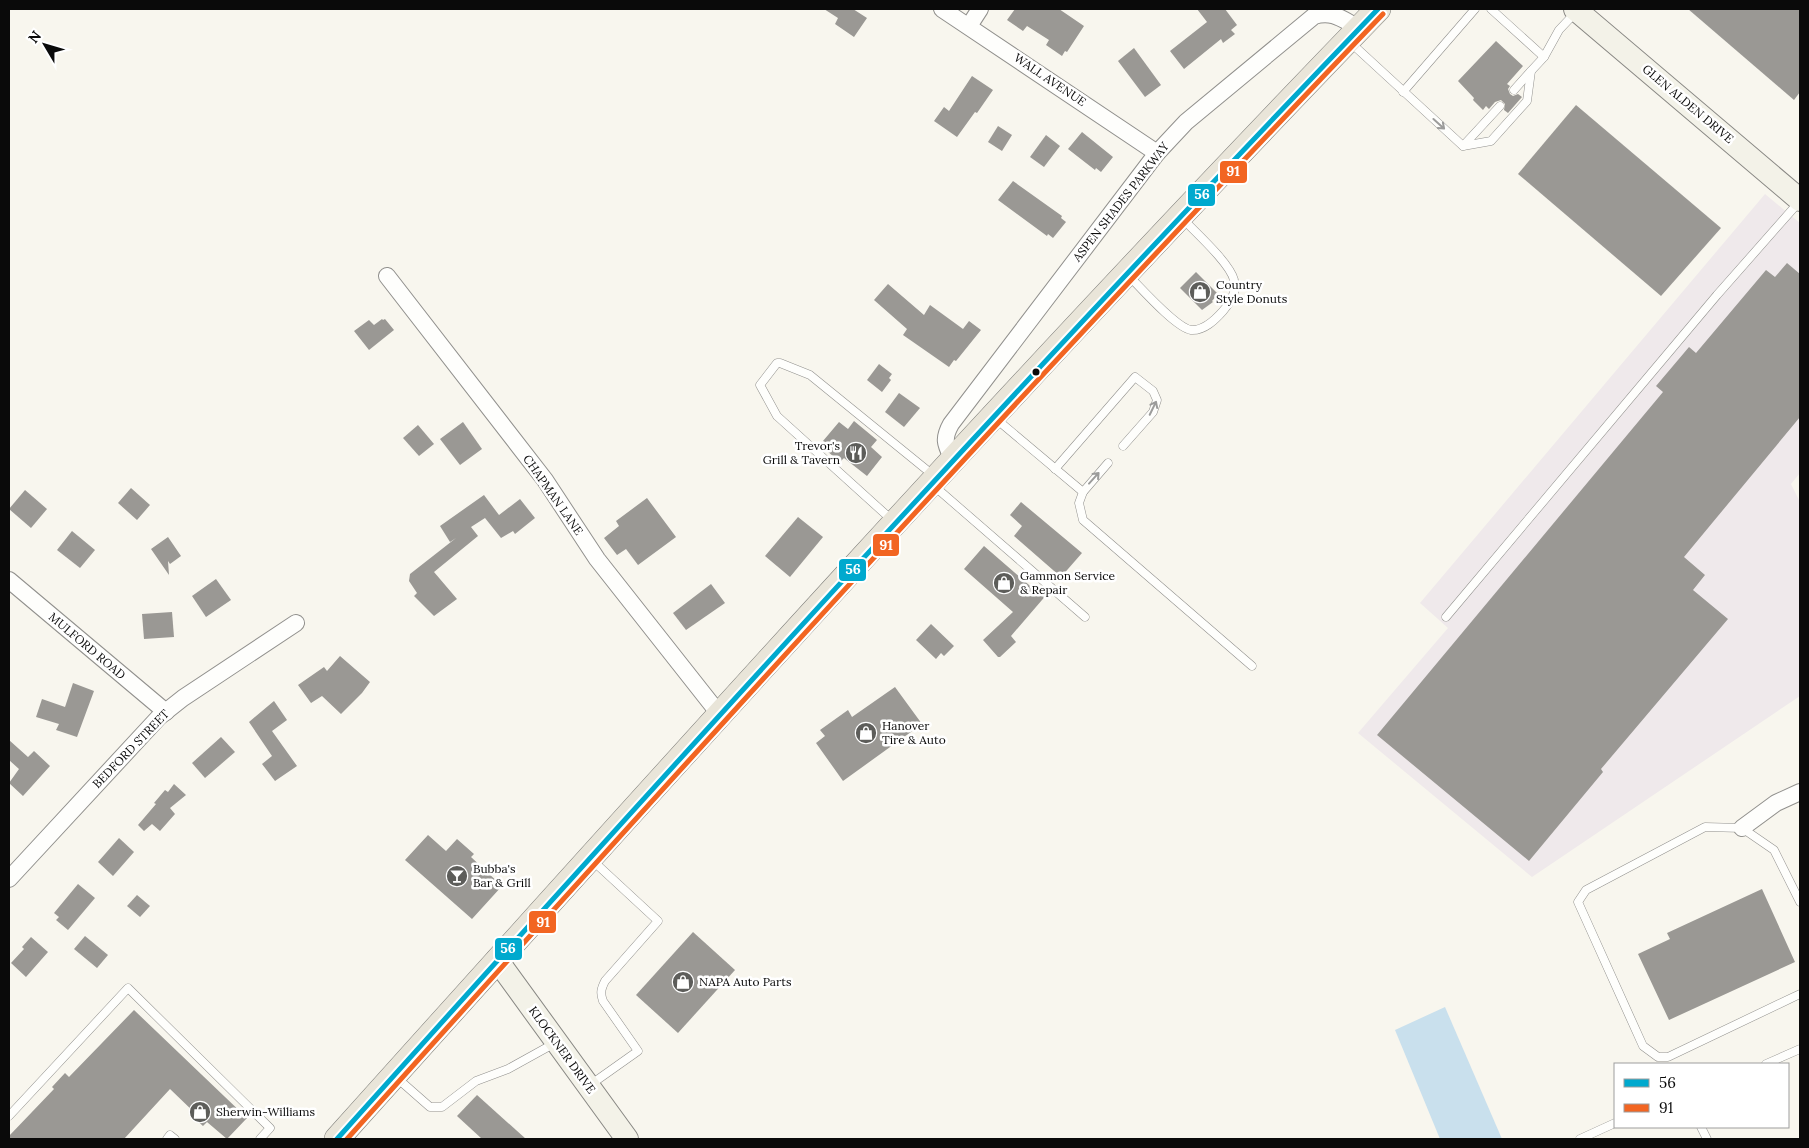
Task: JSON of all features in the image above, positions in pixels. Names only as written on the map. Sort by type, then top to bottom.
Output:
[{"type":"main road","points":[[337,1139],[589,858],[953,460],[1179,215],[1378,9]]},
{"type":"street","name":"WALL AVENUE","points":[[942,9],[1157,153]]},
{"type":"street","points":[[969,26],[980,9]]},
{"type":"street","name":"GLEN ALDEN DRIVE","points":[[1577,9],[1800,200]]},
{"type":"street","name":"ASPEN SHADES PARKWAY","points":[[953,460],[945,439],[946,432],[951,424],[1157,153],[1186,122],[1309,12],[1331,13],[1354,34]]},
{"type":"street","name":"CHAPMAN LANE","points":[[387,276],[545,480],[597,559],[720,715]]},
{"type":"street","name":"MULFORD ROAD","points":[[9,580],[166,712]]},
{"type":"street","name":"BEDFORD STREET","points":[[9,880],[129,748],[166,712],[183,698],[296,623]]},
{"type":"street","points":[[1742,828],[1776,803],[1800,792]]},
{"type":"street","name":"KLOCKNER DRIVE","points":[[497,960],[627,1139]]},
{"type":"lane","points":[[1403,92],[1476,9]]},
{"type":"lane","points":[[1491,9],[1544,57]]},
{"type":"lane","points":[[1514,90],[1544,57],[1559,30],[1577,9]]},
{"type":"lane","points":[[1354,34],[1403,92],[1463,146]]},
{"type":"lane","points":[[1463,146],[1491,140],[1527,101],[1531,71]]},
{"type":"lane","points":[[1463,146],[1500,106]]},
{"type":"lane","points":[[1446,617],[1717,295],[1800,200]]},
{"type":"lane","points":[[1126,273],[1174,320],[1185,327],[1192,330],[1201,328],[1218,317],[1228,306],[1233,296],[1236,288],[1234,279],[1224,263],[1179,215]]},
{"type":"lane","points":[[896,523],[777,416],[760,385],[777,363],[810,374],[934,481],[1085,617]]},
{"type":"lane","points":[[1055,469],[1135,377],[1153,391],[1157,400],[1153,412],[1123,446]]},
{"type":"lane","points":[[993,417],[1083,492]]},
{"type":"lane","points":[[1108,463],[1083,492],[1079,502],[1082,520],[1252,666]]},
{"type":"lane","points":[[1800,902],[1774,850],[1742,828],[1705,827],[1586,890],[1578,902],[1643,1046],[1658,1057],[1668,1057],[1800,994]]},
{"type":"lane","points":[[588,1086],[638,1051],[604,1001],[601,988],[658,921],[589,858]]},
{"type":"lane","points":[[9,1116],[128,988],[270,1128],[260,1139]]},
{"type":"lane","points":[[394,1075],[430,1107],[442,1107],[468,1086],[487,1076],[520,1064],[556,1042]]},
{"type":"lane","points":[[1768,1063],[1800,1049]]},
{"type":"lane","points":[[1580,1139],[1614,1123]]},
{"type":"lane","points":[[167,1139],[170,1135],[174,1139]]},
{"type":"shaded area","points":[[1765,194],[1800,223],[1800,473],[1791,484],[1800,502],[1800,696],[1532,877],[1358,733],[1448,628],[1420,603]]},
{"type":"water","points":[[1445,1007],[1502,1139],[1440,1139],[1395,1030]]},
{"type":"building","points":[[824,9],[853,9],[867,18],[854,37],[835,24],[838,18]]},
{"type":"building","points":[[1015,9],[1059,9],[1084,26],[1067,52],[1065,51],[1062,56],[1046,45],[1049,40],[1027,26],[1023,31],[1007,20]]},
{"type":"building","points":[[1197,9],[1225,9],[1237,25],[1231,30],[1235,34],[1223,43],[1221,39],[1184,69],[1170,51],[1207,22]]},
{"type":"building","points":[[1688,9],[1800,9],[1800,92],[1794,100]]},
{"type":"building","points":[[1496,41],[1523,66],[1507,84],[1510,86],[1508,89],[1510,94],[1513,96],[1518,94],[1522,97],[1508,113],[1504,110],[1505,104],[1501,100],[1495,102],[1489,109],[1486,106],[1483,110],[1458,81]]},
{"type":"building","points":[[1134,48],[1161,85],[1145,97],[1118,61]]},
{"type":"building","points":[[972,76],[993,90],[957,137],[934,121],[944,107],[949,111]]},
{"type":"building","points":[[1576,105],[1721,228],[1661,296],[1518,174]]},
{"type":"building","points":[[998,126],[1012,135],[1002,151],[988,142]]},
{"type":"building","points":[[1082,132],[1113,157],[1101,172],[1096,168],[1095,170],[1068,149]]},
{"type":"building","points":[[1046,135],[1060,146],[1044,167],[1030,157]]},
{"type":"building","points":[[1013,181],[1062,216],[1061,218],[1066,222],[1053,238],[1048,234],[1047,236],[998,200]]},
{"type":"building","points":[[1787,263],[1800,274],[1800,417],[1684,557],[1705,575],[1693,590],[1728,619],[1601,769],[1603,772],[1529,861],[1377,735],[1663,392],[1656,386],[1689,347],[1696,353],[1766,270],[1775,277]]},
{"type":"building","name":"Country Style Donuts","points":[[1196,272],[1218,294],[1213,302],[1202,310],[1180,288]]},
{"type":"building","points":[[888,284],[924,315],[930,305],[963,329],[969,321],[981,330],[949,367],[903,335],[907,329],[874,300]]},
{"type":"building","points":[[385,319],[394,330],[369,350],[354,331],[369,320],[374,325]]},
{"type":"building","points":[[879,364],[892,374],[889,378],[891,380],[882,392],[867,380]]},
{"type":"building","points":[[899,393],[920,408],[904,427],[885,412]]},
{"type":"building","points":[[854,421],[877,440],[871,447],[882,457],[867,476],[844,458],[840,462],[827,451],[830,447],[823,441],[839,422],[848,429]]},
{"type":"building","points":[[463,422],[482,449],[460,465],[440,439]]},
{"type":"building","points":[[418,425],[434,444],[419,456],[403,438]]},
{"type":"building","points":[[131,488],[150,505],[137,520],[118,503]]},
{"type":"building","points":[[25,490],[47,509],[31,528],[9,509]]},
{"type":"building","points":[[484,495],[499,515],[520,499],[535,518],[515,534],[513,531],[501,538],[485,518],[471,527],[478,536],[434,572],[457,599],[434,616],[414,596],[417,593],[409,581],[410,574],[456,538],[450,542],[440,526]]},
{"type":"building","points":[[647,498],[676,537],[638,565],[626,549],[617,555],[604,538],[619,526],[616,521]]},
{"type":"building","points":[[1021,502],[1082,553],[1061,577],[1014,536],[1022,526],[1010,515]]},
{"type":"building","points":[[798,517],[823,537],[790,577],[765,556]]},
{"type":"building","points":[[72,531],[95,550],[80,568],[57,550]]},
{"type":"building","points":[[168,537],[181,556],[170,564],[168,561],[169,575],[151,549]]},
{"type":"building","name":"Gammon Service & Repair","points":[[984,546],[1036,591],[1041,587],[1048,593],[1011,636],[1016,642],[1000,657],[983,640],[1013,612],[964,569]]},
{"type":"building","points":[[216,579],[231,600],[206,617],[192,596]]},
{"type":"building","points":[[711,584],[725,603],[686,630],[673,613]]},
{"type":"building","points":[[172,612],[174,637],[144,639],[142,614]]},
{"type":"building","points":[[931,624],[954,646],[944,656],[941,653],[936,659],[916,640]]},
{"type":"building","points":[[340,656],[370,682],[341,714],[322,696],[311,703],[298,685],[324,667],[327,671]]},
{"type":"building","points":[[73,683],[94,691],[77,737],[56,730],[59,724],[36,717],[42,699],[65,707]]},
{"type":"building","name":"Hanover Tire & Auto","points":[[895,687],[922,724],[843,781],[816,743],[825,736],[820,730],[848,710],[852,717]]},
{"type":"building","points":[[274,701],[287,720],[272,731],[297,766],[275,781],[262,764],[272,756],[249,722]]},
{"type":"building","points":[[221,737],[235,752],[205,778],[192,763]]},
{"type":"building","points":[[9,740],[28,757],[34,751],[50,766],[23,796],[9,783],[19,769],[9,760]]},
{"type":"building","points":[[174,784],[186,795],[170,808],[175,814],[160,831],[152,824],[144,831],[138,825],[165,790],[168,792]]},
{"type":"building","name":"Bubba's Bar & Grill","points":[[428,835],[446,851],[457,839],[474,854],[471,857],[502,886],[472,919],[405,860]]},
{"type":"building","points":[[119,838],[134,852],[113,876],[98,862]]},
{"type":"building","points":[[78,884],[95,898],[68,930],[56,920],[59,917],[54,913]]},
{"type":"building","points":[[1762,889],[1795,962],[1669,1020],[1638,954],[1670,939],[1667,933]]},
{"type":"building","points":[[137,895],[150,906],[140,917],[127,906]]},
{"type":"building","points":[[693,932],[735,970],[678,1033],[636,995]]},
{"type":"building","points":[[85,936],[108,955],[97,968],[74,949]]},
{"type":"building","points":[[31,937],[48,952],[26,977],[11,963],[24,949],[22,947]]},
{"type":"building","points":[[134,1010],[247,1118],[227,1139],[207,1122],[203,1126],[193,1117],[196,1114],[170,1089],[124,1139],[9,1139],[9,1136],[54,1089],[52,1087],[65,1073],[69,1077]]},
{"type":"building","points":[[477,1095],[526,1139],[482,1139],[457,1116]]},
{"type":"transit line","name":"56","points":[[337,1139],[853,570],[1245,148],[1378,9]]},
{"type":"transit line","name":"91","points":[[347,1139],[860,572],[1251,152],[1383,14]]},
{"type":"place","name":"Country Style Donuts","points":[[1200,292]]},
{"type":"place","name":"Trevor's Grill & Tavern","points":[[856,453]]},
{"type":"place","name":"Gammon Service & Repair","points":[[1004,583]]},
{"type":"place","name":"Hanover Tire & Auto","points":[[866,733]]},
{"type":"place","name":"Bubba's Bar & Grill","points":[[457,876]]},
{"type":"place","name":"NAPA Auto Parts","points":[[683,982]]},
{"type":"place","name":"Sherwin-Williams","points":[[200,1112]]}]
